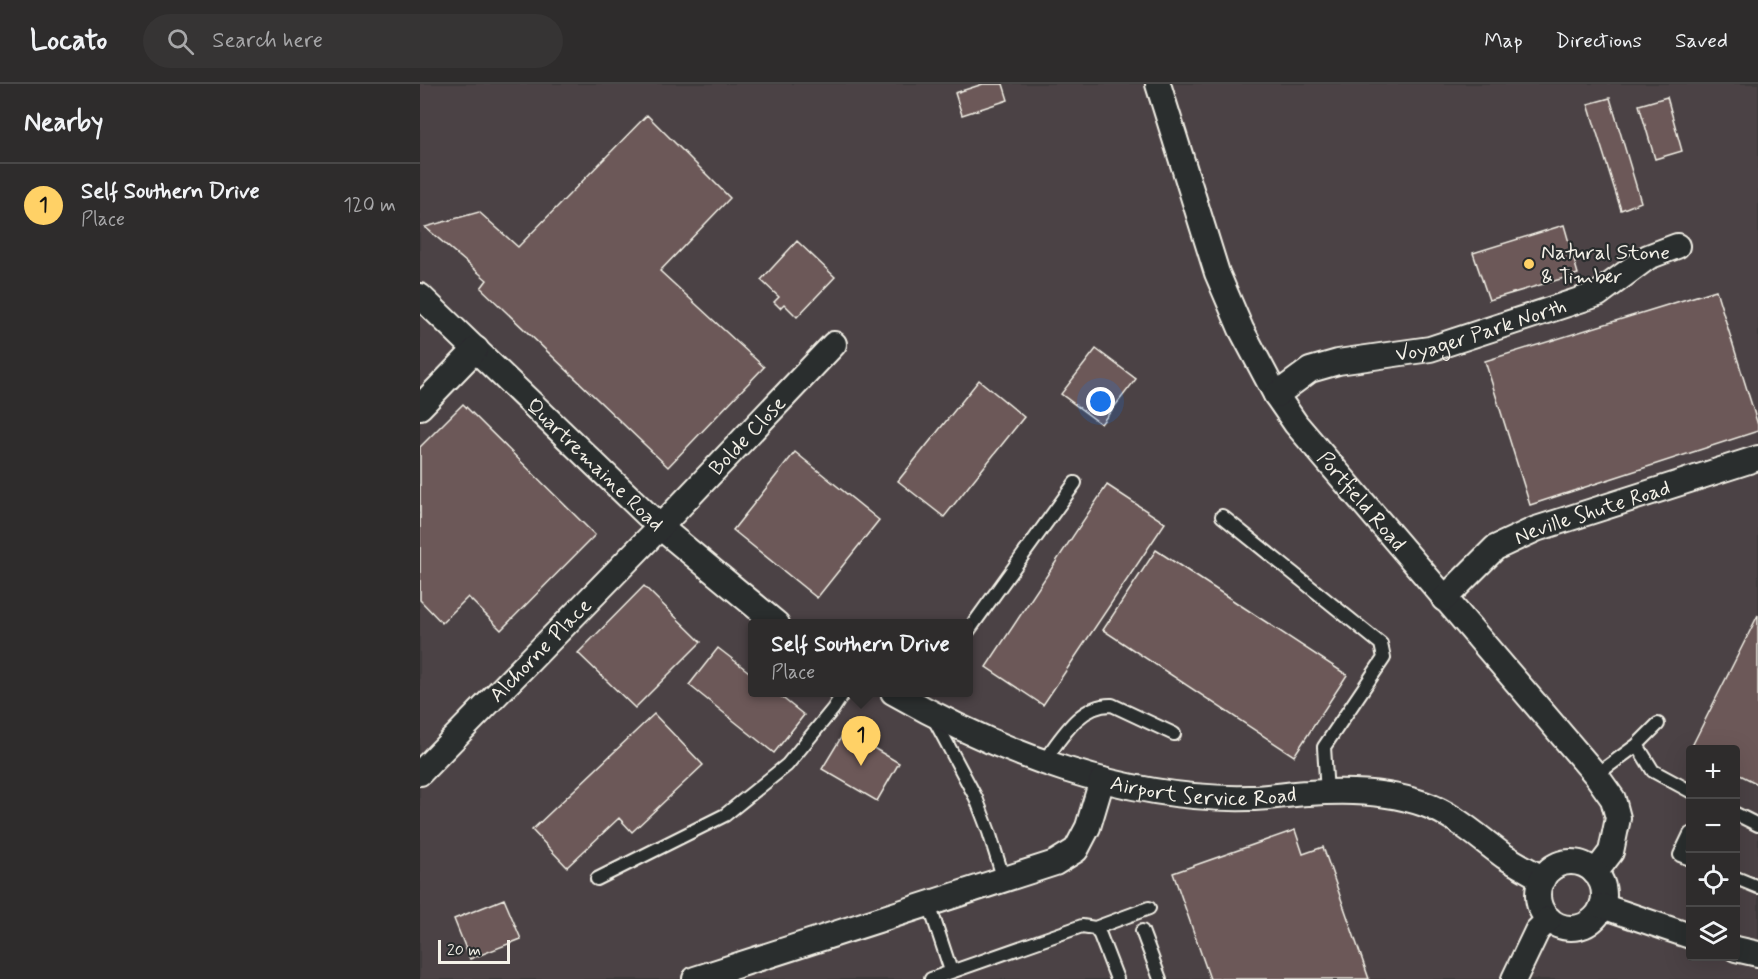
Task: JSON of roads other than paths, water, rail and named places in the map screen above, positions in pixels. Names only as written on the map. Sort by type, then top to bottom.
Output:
[{"type":"street","name":"Portfield Road","points":[[1158,84],[1217,273],[1241,329],[1276,395],[1296,424],[1596,775],[1613,799],[1618,818],[1611,852],[1595,873]]},
{"type":"street","name":"Voyager Park North","points":[[1276,395],[1310,370],[1338,362],[1430,349],[1599,294],[1648,257],[1677,246]]},
{"type":"street","name":"Quartremaine Road","points":[[420,296],[660,527],[771,619]]},
{"type":"street","name":"Bolde Close","points":[[660,527],[834,344]]},
{"type":"street","points":[[420,407],[476,349]]},
{"type":"street","name":"Neville Shute Road","points":[[1444,599],[1495,548],[1526,534],[1758,458]]},
{"type":"street","name":"Alchorne Place","points":[[420,773],[660,527]]},
{"type":"street","points":[[904,697],[924,704],[1043,762],[1102,780]]},
{"type":"street","name":"Airport Service Road","points":[[695,979],[1055,863],[1076,850],[1089,827],[1102,780],[1181,795],[1250,798],[1326,793],[1373,793],[1400,797],[1426,805],[1464,824],[1505,856],[1543,879]]},
{"type":"street","points":[[1568,862],[1587,866],[1595,873],[1604,889],[1602,906],[1598,914],[1584,926],[1565,927],[1549,919],[1540,904],[1539,887],[1543,879],[1549,871],[1568,862]]},
{"type":"street","points":[[1602,906],[1686,935]]},
{"type":"street","points":[[1514,979],[1537,931],[1549,919]]},
{"type":"street","points":[[1740,950],[1758,954]]},
{"type":"lane","points":[[973,624],[1075,483]]},
{"type":"lane","points":[[1222,516],[1381,644],[1384,658],[1324,747],[1326,793]]},
{"type":"lane","points":[[597,879],[725,815],[787,765],[841,697]]},
{"type":"lane","points":[[924,704],[976,798],[1004,880]]},
{"type":"lane","points":[[1043,762],[1074,721],[1087,711],[1101,705],[1112,705],[1174,734]]},
{"type":"lane","points":[[1596,775],[1637,745],[1658,724]]},
{"type":"lane","points":[[1637,745],[1653,771],[1686,789]]},
{"type":"lane","points":[[1740,816],[1758,825]]},
{"type":"lane","points":[[1686,842],[1680,855],[1686,857]]},
{"type":"lane","points":[[1740,879],[1758,886]]},
{"type":"lane","points":[[929,904],[951,971]]},
{"type":"lane","points":[[931,979],[1082,926],[1095,928],[1149,908]]},
{"type":"lane","points":[[1095,928],[1100,935],[1117,979]]},
{"type":"lane","points":[[1142,931],[1160,979]]},
{"type":"place","name":"Natural Stone & Timber","points":[[1529,264]]},
{"type":"place","name":"Self Southern Drive","points":[[861,766]]}]
